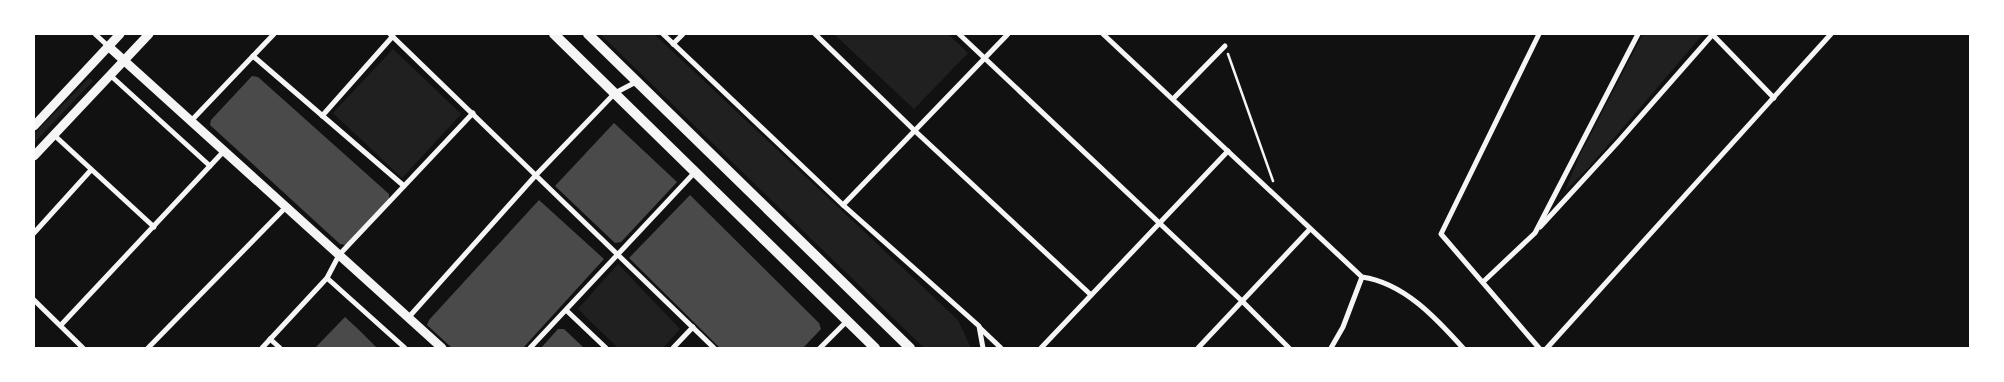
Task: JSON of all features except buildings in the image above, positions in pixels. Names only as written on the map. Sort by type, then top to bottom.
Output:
[{"type":"main road","points":[[554,34],[875,348]]},
{"type":"main road","points":[[588,34],[910,348]]},
{"type":"street","points":[[95,34],[438,347]]},
{"type":"street","points":[[34,126],[120,34]]},
{"type":"street","points":[[34,156],[149,34]]},
{"type":"street","points":[[191,122],[274,34]]},
{"type":"street","points":[[662,34],[843,205],[1001,348]]},
{"type":"street","points":[[673,44],[683,34]]},
{"type":"street","points":[[815,34],[914,130],[1091,295]]},
{"type":"street","points":[[959,34],[1242,301],[1289,348]]},
{"type":"street","points":[[843,205],[1008,34]]},
{"type":"street","points":[[1102,34],[1362,277],[1376,279],[1405,294],[1436,318],[1463,348]]},
{"type":"street","points":[[1539,34],[1441,234],[1540,348]]},
{"type":"street","points":[[1535,233],[1638,34]]},
{"type":"street","points":[[1483,282],[1535,233],[1618,142],[1712,34],[1774,98]]},
{"type":"street","points":[[1547,348],[1831,34]]},
{"type":"street","points":[[322,116],[392,35],[714,348]]},
{"type":"street","points":[[1173,99],[1226,46]]},
{"type":"street","points":[[253,56],[404,186]]},
{"type":"street","points":[[110,75],[210,166]]},
{"type":"street","points":[[408,318],[536,175],[615,93],[637,82]]},
{"type":"street","points":[[262,348],[328,278],[338,255],[472,113]]},
{"type":"street","points":[[54,135],[154,227]]},
{"type":"street","points":[[61,326],[224,151]]},
{"type":"street","points":[[1041,348],[1228,151]]},
{"type":"street","points":[[34,233],[91,170]]},
{"type":"street","points":[[530,348],[695,172]]},
{"type":"street","points":[[148,348],[286,207]]},
{"type":"street","points":[[1198,348],[1310,229]]},
{"type":"street","points":[[1331,348],[1343,327],[1362,277]]},
{"type":"street","points":[[328,278],[405,348]]},
{"type":"street","points":[[34,300],[82,348]]},
{"type":"street","points":[[566,310],[606,348]]},
{"type":"street","points":[[820,348],[847,321]]},
{"type":"street","points":[[978,326],[983,348]]},
{"type":"street","points":[[673,348],[692,327]]},
{"type":"street","points":[[270,339],[280,348]]},
{"type":"path","points":[[1226,46],[1281,201]]},
{"type":"shaded area","points":[[600,34],[654,34],[958,320],[971,348],[924,348]]},
{"type":"shaded area","points":[[834,34],[948,34],[968,53],[914,109]]},
{"type":"shaded area","points":[[1643,34],[1703,34],[1590,166],[1565,191],[1580,155]]},
{"type":"shaded area","points":[[393,49],[461,114],[402,178],[333,113]]},
{"type":"shaded area","points":[[89,78],[93,81],[34,143],[34,134]]},
{"type":"shaded area","points":[[618,264],[680,329],[663,348],[618,348],[578,309]]}]
